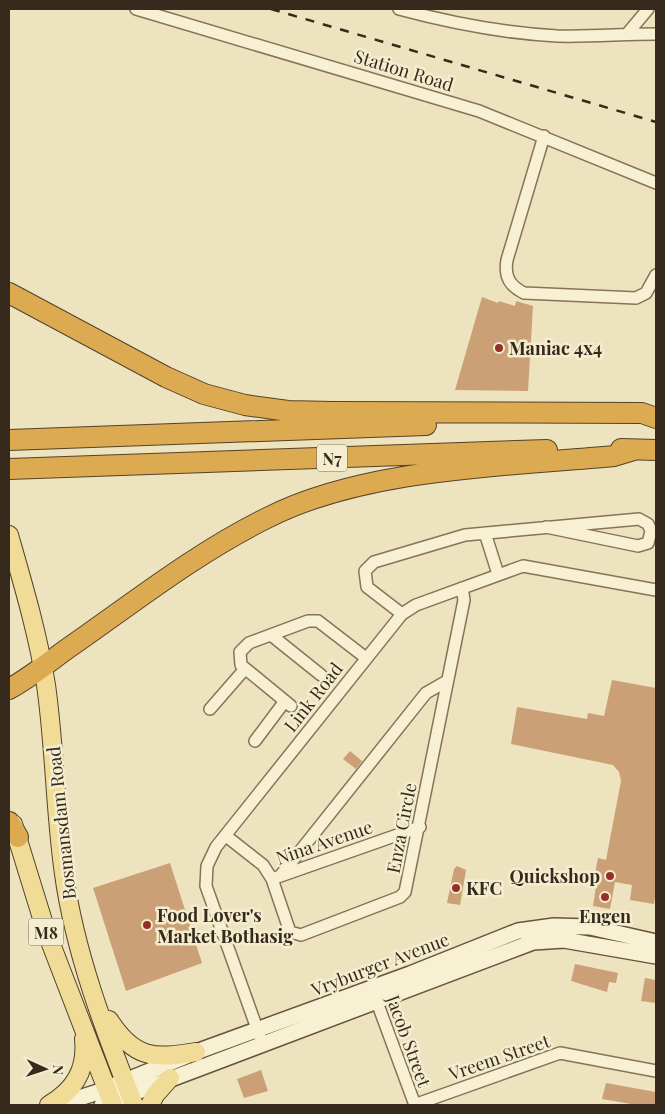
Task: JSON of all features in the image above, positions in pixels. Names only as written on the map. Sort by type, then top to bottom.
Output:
[{"type":"highway","points":[[9,293],[166,377],[204,394],[245,405],[288,411],[332,412],[642,412],[656,419]]},
{"type":"highway","name":"N7","points":[[9,440],[507,422],[656,419]]},
{"type":"highway","points":[[9,688],[43,668],[158,585],[221,544],[268,517],[310,499],[358,486],[395,479],[614,456],[634,450]]},
{"type":"highway","name":"N7","points":[[9,469],[524,451],[656,450]]},
{"type":"main road","name":"Bosmansdam Road","points":[[9,535],[33,622],[43,668],[64,875],[80,951],[92,992],[129,1093]]},
{"type":"main road","name":"Bosmansdam Road","points":[[9,815],[46,931],[82,1024],[108,1100]]},
{"type":"main road","points":[[92,992],[116,1032],[134,1049],[146,1054],[161,1056],[196,1052]]},
{"type":"main road","points":[[49,1105],[68,1093],[80,1074],[85,1049],[82,1024]]},
{"type":"main road","points":[[150,1105],[170,1078]]},
{"type":"street","name":"Station Road","points":[[136,9],[428,95],[544,136],[656,183]]},
{"type":"street","points":[[399,9],[444,21],[512,32],[558,36],[656,34]]},
{"type":"street","points":[[627,34],[648,9]]},
{"type":"street","points":[[544,136],[507,260],[506,269],[510,283],[524,293],[636,298],[646,294],[656,275]]},
{"type":"street","points":[[402,614],[367,588],[365,578],[368,566],[374,562],[466,535],[546,527],[639,519],[648,524],[651,531],[648,543],[638,546],[546,527]]},
{"type":"street","points":[[485,533],[498,574]]},
{"type":"street","name":"Link Road","points":[[260,1037],[206,886],[209,860],[402,614],[416,605],[518,567],[528,567],[656,590]]},
{"type":"street","name":"Enza Circle","points":[[276,877],[290,932],[301,935],[403,895],[407,888],[420,827],[464,600],[462,588]]},
{"type":"street","points":[[255,741],[288,704],[244,670],[240,661],[242,648],[248,643],[308,621],[318,621],[366,658]]},
{"type":"street","points":[[271,635],[321,675]]},
{"type":"street","points":[[210,709],[244,670]]},
{"type":"street","points":[[276,877],[426,694],[447,681]]},
{"type":"street","name":"Nina Avenue","points":[[226,836],[276,877],[420,827]]},
{"type":"street","name":"Vryburger Avenue","points":[[374,994],[487,942],[539,927],[590,927],[656,942]]},
{"type":"street","name":"Vryburger Avenue","points":[[129,1093],[170,1078],[260,1037],[374,994],[541,941],[564,940],[656,956]]},
{"type":"street","name":"Jacob Street","points":[[374,994],[414,1105]]},
{"type":"street","name":"Vryburger Avenue","points":[[129,1093],[196,1052],[260,1037]]},
{"type":"street","name":"Vreem Street","points":[[414,1105],[560,1053],[656,1071]]},
{"type":"street","points":[[57,1105],[108,1100],[129,1093]]},
{"type":"building","name":"Maniac 4x4","points":[[482,297],[498,303],[499,301],[515,306],[516,301],[533,306],[528,391],[455,390]]},
{"type":"building","points":[[612,680],[656,688],[656,890],[654,904],[630,900],[632,885],[615,882],[610,909],[593,906],[597,880],[594,879],[598,858],[606,860],[621,781],[619,772],[613,765],[511,744],[517,707],[587,719],[588,713],[604,716]]},
{"type":"building","points":[[350,751],[362,761],[356,769],[343,759]]},
{"type":"building","name":"Food Lover's Market Bothasig","points":[[170,863],[202,963],[126,991],[93,888]]},
{"type":"building","name":"KFC","points":[[457,866],[466,870],[460,905],[447,903],[454,869]]},
{"type":"building","points":[[575,964],[618,973],[616,983],[609,982],[607,992],[571,981]]},
{"type":"building","points":[[645,978],[656,980],[656,1003],[641,1001]]},
{"type":"building","points":[[261,1070],[268,1091],[244,1098],[237,1079]]},
{"type":"building","points":[[606,1083],[656,1092],[656,1105],[637,1105],[602,1099]]},
{"type":"railway","points":[[271,9],[656,122]]},
{"type":"place","name":"Maniac 4x4","points":[[499,348]]},
{"type":"place","name":"Quickshop","points":[[610,876]]},
{"type":"place","name":"KFC","points":[[456,888]]},
{"type":"place","name":"Engen","points":[[605,897]]},
{"type":"place","name":"Food Lover's Market Bothasig","points":[[147,925]]}]
